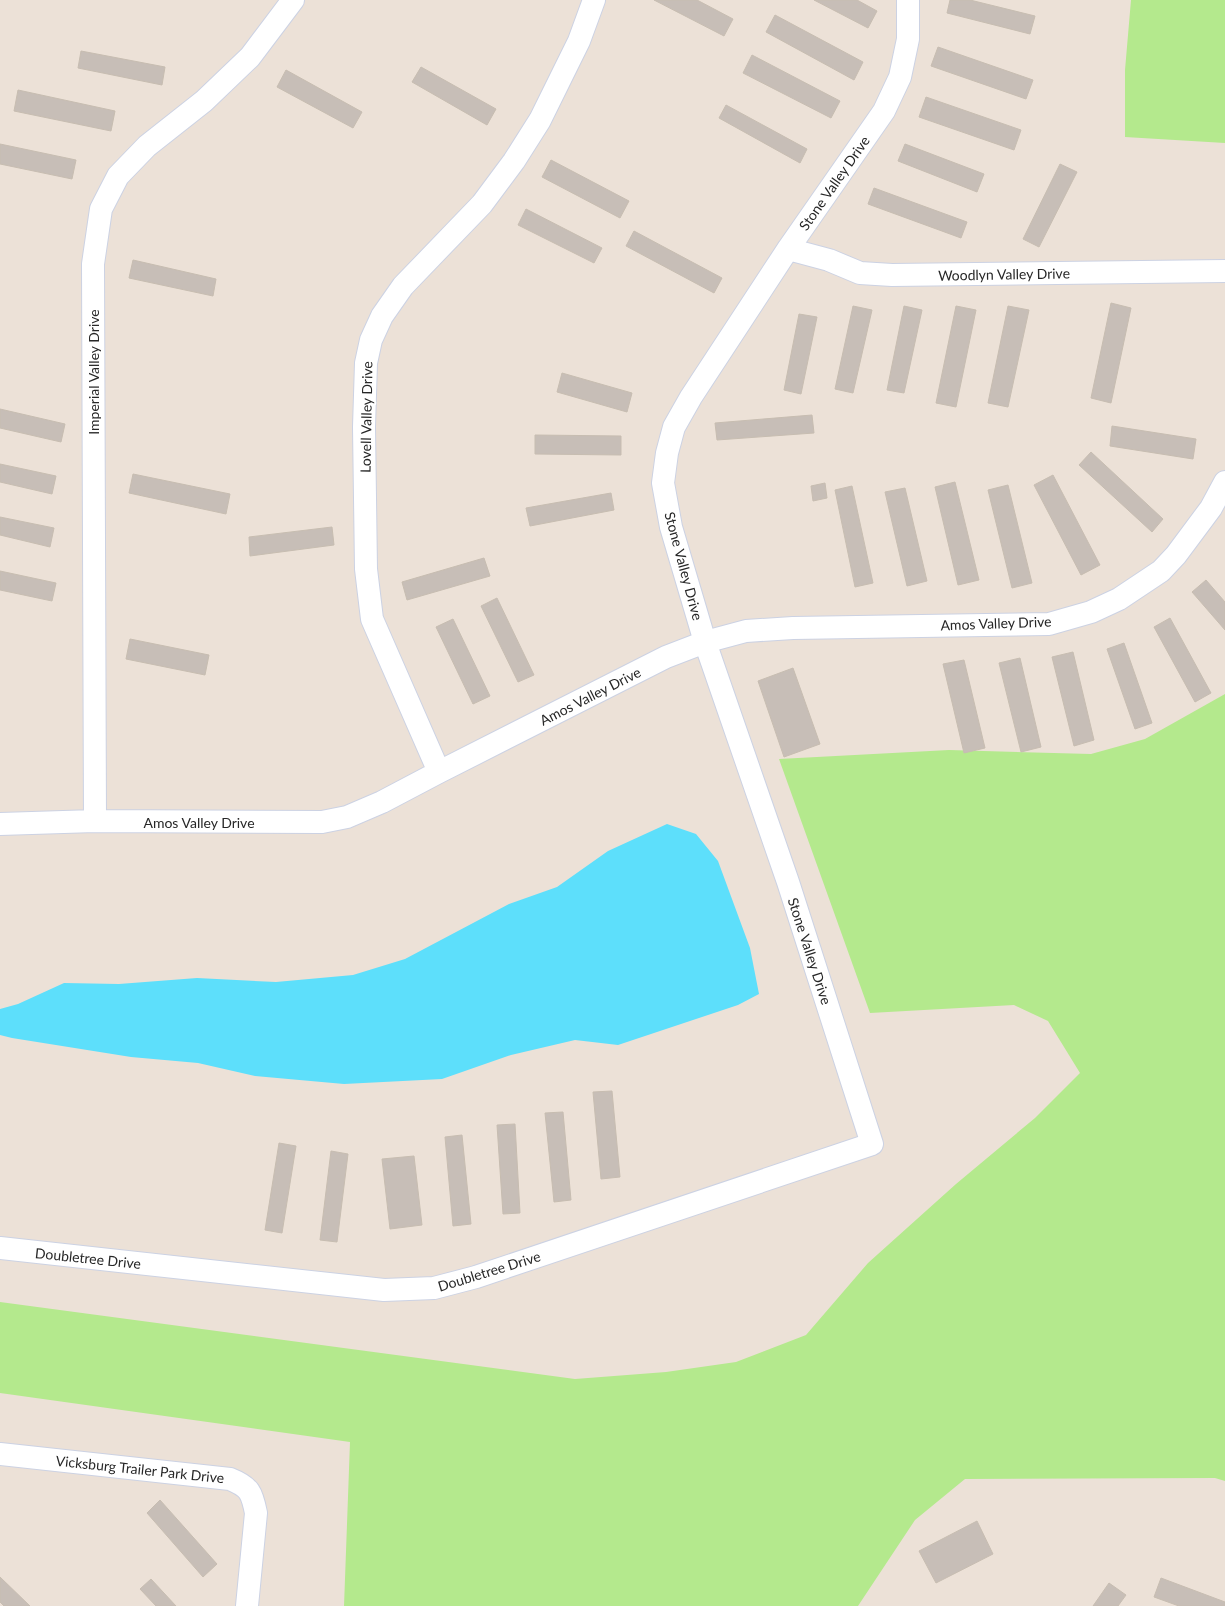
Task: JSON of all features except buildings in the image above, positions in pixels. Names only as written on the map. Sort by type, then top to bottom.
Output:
[{"type":"street","name":"Imperial Valley Drive","points":[[94,821],[93,264],[101,210],[118,176],[146,146],[204,100],[250,57],[293,0]]},
{"type":"street","name":"Lovell Valley Drive","points":[[439,772],[372,619],[366,570],[364,446],[364,391],[370,340],[382,316],[403,286],[482,204],[519,153],[540,120],[579,41],[594,0]]},
{"type":"street","name":"Stone Valley Drive","points":[[872,1144],[788,882],[705,642],[671,527],[664,484],[667,453],[674,427],[691,397],[788,249],[884,111],[900,77],[908,39],[908,0]]},
{"type":"street","name":"Woodlyn Valley Drive","points":[[788,249],[829,260],[860,272],[892,275],[1225,271]]},
{"type":"street","name":"Amos Valley Drive","points":[[0,824],[94,821],[322,822],[347,817],[382,802],[666,657],[705,642],[746,631],[784,629],[1049,624],[1091,612],[1119,599],[1161,571],[1176,555],[1211,508],[1225,482]]},
{"type":"street","name":"Doubletree Drive","points":[[0,1248],[384,1290],[434,1288],[476,1277],[872,1144]]},
{"type":"street","name":"Vicksburg Trailer Park Drive","points":[[0,1454],[230,1479],[240,1483],[249,1489],[256,1513],[247,1606]]},
{"type":"green space","points":[[1131,0],[1225,0],[1225,143],[1125,137],[1125,70]]},
{"type":"green space","points":[[1225,694],[1225,1481],[1215,1478],[965,1479],[915,1520],[858,1606],[344,1606],[350,1442],[0,1393],[0,1302],[575,1379],[666,1372],[736,1362],[806,1335],[868,1263],[956,1184],[1035,1118],[1080,1073],[1048,1021],[1014,1005],[870,1013],[779,759],[949,750],[1091,754],[1145,739]]},
{"type":"water","points":[[667,824],[696,834],[718,861],[750,948],[759,994],[738,1005],[618,1045],[575,1040],[511,1055],[442,1079],[344,1084],[255,1076],[198,1063],[131,1057],[0,1035],[0,1009],[18,1004],[64,983],[119,984],[197,978],[276,982],[353,975],[405,959],[509,904],[557,887],[608,851]]}]
